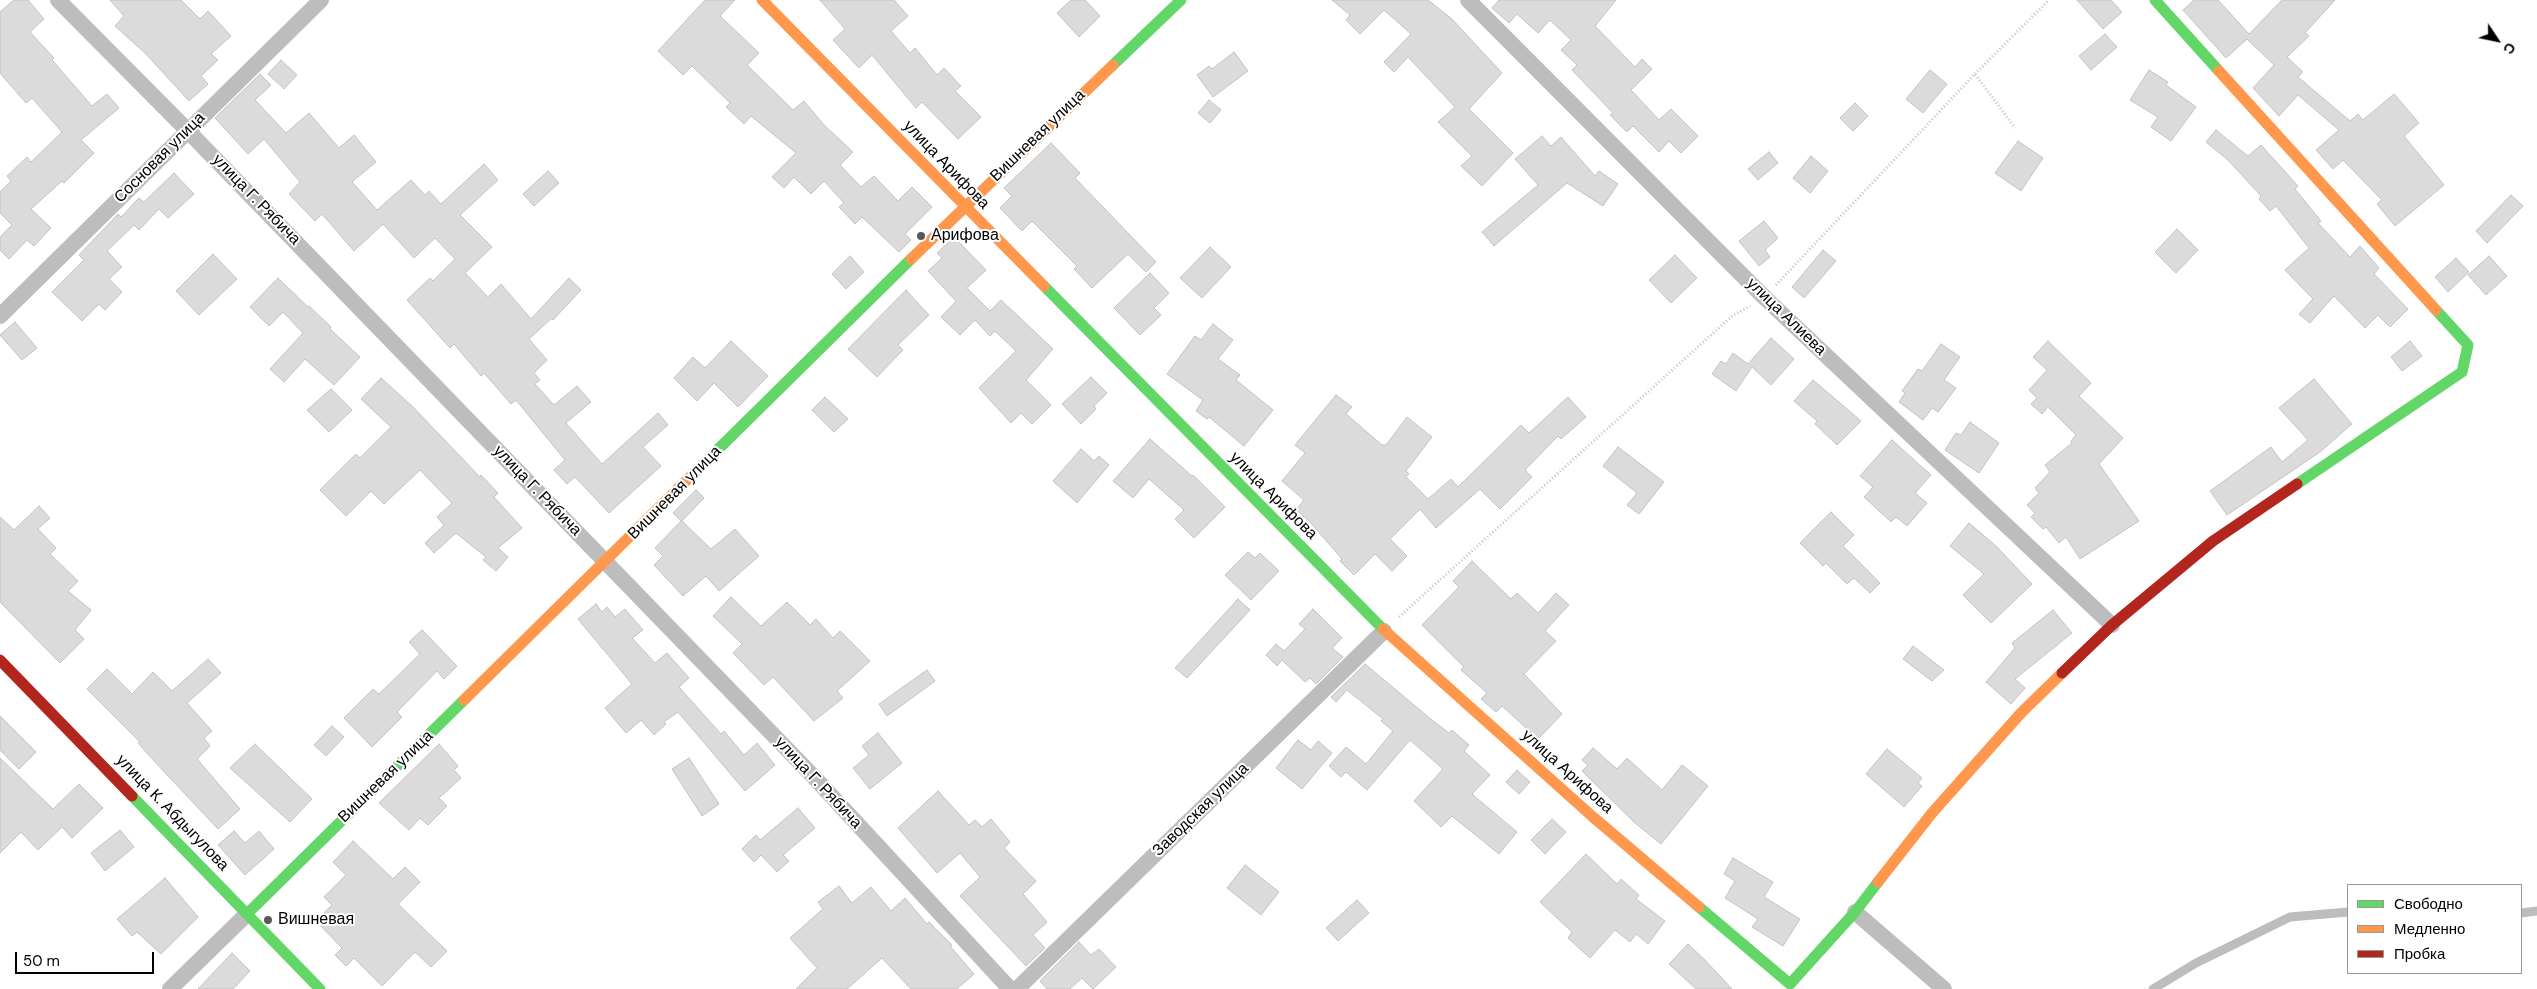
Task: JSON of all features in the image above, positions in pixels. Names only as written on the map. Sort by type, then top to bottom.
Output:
[{"type":"street","name":"улица Г. Рябича","points":[[58,0],[188,131],[813,776],[1010,989]]},
{"type":"street","name":"Сосновая улица","points":[[0,316],[321,0]]},
{"type":"street","name":"улица Арифова","points":[[762,0],[964,207],[1384,630],[1592,816],[1790,984],[1855,912]]},
{"type":"street","name":"Вишневая улица","points":[[170,989],[964,207],[1181,0]]},
{"type":"street","name":"улица Алиева","points":[[1468,0],[1764,297],[2112,625]]},
{"type":"street","points":[[1944,989],[1855,912],[1932,813],[2021,713],[2112,625],[2213,541],[2462,372],[2468,345],[2155,0]]},
{"type":"street","name":"Заводская улица","points":[[1017,989],[1384,630]]},
{"type":"street","name":"улица К. Абдыгулова","points":[[0,660],[320,989]]},
{"type":"lane","points":[[2522,913],[2537,910]]},
{"type":"lane","points":[[2153,989],[2196,963],[2290,917],[2347,912]]},
{"type":"path","points":[[1384,630],[1732,316],[1764,297],[1975,74],[2048,0]]},
{"type":"path","points":[[1975,74],[2015,128]]},
{"type":"building","points":[[14,0],[28,0],[44,19],[30,32],[54,58],[52,60],[92,106],[107,94],[119,108],[81,140],[94,153],[64,183],[62,181],[31,209],[51,228],[34,246],[27,240],[9,259],[0,250],[0,237],[12,225],[0,213],[0,192],[11,181],[7,176],[27,157],[31,162],[62,132],[32,98],[26,103],[0,73],[0,12]]},
{"type":"building","points":[[110,0],[181,0],[200,19],[208,11],[231,36],[211,54],[218,60],[201,76],[208,84],[189,101],[145,53],[115,26],[124,16]]},
{"type":"building","points":[[705,0],[735,0],[720,16],[759,53],[747,65],[793,110],[804,101],[824,125],[853,152],[840,165],[861,187],[874,176],[898,201],[912,187],[932,207],[905,234],[911,240],[899,252],[862,217],[855,224],[839,207],[844,203],[824,181],[811,194],[794,177],[784,188],[772,177],[796,153],[751,116],[744,124],[726,107],[730,103],[692,66],[683,75],[658,51]]},
{"type":"building","points":[[820,0],[894,0],[908,16],[891,31],[910,53],[915,48],[937,75],[944,68],[961,86],[955,91],[981,117],[958,139],[922,102],[916,108],[872,55],[859,68],[833,40],[845,29]]},
{"type":"building","points":[[1071,0],[1085,0],[1100,16],[1079,37],[1057,13]]},
{"type":"building","points":[[1332,0],[1428,0],[1452,19],[1502,73],[1469,109],[1513,153],[1482,186],[1461,166],[1472,156],[1438,122],[1455,107],[1408,57],[1394,72],[1384,62],[1411,34],[1384,10],[1360,34],[1346,20],[1350,15]]},
{"type":"building","points":[[1499,0],[1616,0],[1595,26],[1635,67],[1642,59],[1652,69],[1631,90],[1659,120],[1671,109],[1698,136],[1681,153],[1669,141],[1659,152],[1633,126],[1627,132],[1610,115],[1613,113],[1572,70],[1577,65],[1561,50],[1571,40],[1550,20],[1538,33],[1517,14],[1509,23],[1492,8]]},
{"type":"building","points":[[2077,0],[2111,0],[2122,12],[2103,29]]},
{"type":"building","points":[[2194,0],[2218,0],[2249,34],[2282,0],[2335,0],[2305,33],[2309,36],[2287,57],[2303,72],[2298,77],[2350,121],[2358,114],[2363,120],[2394,94],[2419,123],[2404,136],[2444,185],[2395,226],[2377,204],[2382,200],[2343,160],[2333,169],[2316,150],[2339,130],[2298,95],[2279,116],[2253,88],[2274,65],[2247,39],[2226,58],[2183,10]]},
{"type":"building","points":[[2105,34],[2117,47],[2091,70],[2079,56]]},
{"type":"building","points":[[1234,52],[1248,71],[1213,97],[1197,75],[1209,66],[1212,69]]},
{"type":"building","points":[[281,60],[297,75],[284,89],[268,74]]},
{"type":"building","points":[[1930,70],[1947,84],[1923,113],[1906,99]]},
{"type":"building","points":[[2149,70],[2168,82],[2166,85],[2196,107],[2171,141],[2151,127],[2158,117],[2130,100]]},
{"type":"building","points":[[260,74],[271,85],[255,100],[286,133],[309,113],[339,148],[354,135],[376,162],[352,182],[377,210],[411,180],[425,195],[429,191],[441,204],[484,164],[498,180],[460,215],[492,247],[465,273],[488,297],[501,284],[531,319],[569,278],[581,290],[553,320],[552,318],[529,339],[547,360],[534,373],[540,380],[535,384],[554,405],[577,386],[591,402],[566,423],[602,464],[658,413],[668,425],[643,447],[661,466],[609,513],[575,477],[567,484],[554,470],[565,460],[516,400],[511,404],[484,373],[481,376],[454,344],[450,348],[407,300],[430,278],[433,281],[455,259],[435,238],[414,258],[383,224],[354,251],[322,214],[315,221],[289,194],[300,182],[264,139],[248,154],[215,118]]},
{"type":"building","points":[[1209,100],[1221,110],[1210,123],[1198,113]]},
{"type":"building","points":[[1855,103],[1868,116],[1853,131],[1840,118]]},
{"type":"building","points":[[2216,130],[2248,156],[2261,145],[2298,186],[2295,189],[2321,221],[2318,223],[2350,257],[2360,246],[2379,268],[2374,274],[2408,309],[2390,327],[2378,315],[2365,328],[2334,296],[2310,323],[2299,314],[2313,299],[2285,270],[2309,248],[2276,206],[2270,211],[2259,199],[2261,196],[2228,160],[2206,142]]},
{"type":"building","points":[[1542,136],[1551,146],[1561,137],[1595,176],[1599,171],[1618,184],[1603,206],[1567,183],[1494,246],[1482,232],[1538,185],[1515,159]]},
{"type":"building","points":[[2018,141],[2043,158],[2021,191],[1995,173]]},
{"type":"building","points":[[1051,143],[1080,173],[1075,178],[1156,262],[1146,272],[1128,254],[1092,288],[1074,269],[1077,266],[1032,221],[1022,231],[1000,208],[1012,196],[1004,188]]},
{"type":"building","points":[[1769,152],[1778,163],[1758,180],[1748,169]]},
{"type":"building","points":[[1811,156],[1828,171],[1810,193],[1793,178]]},
{"type":"building","points":[[548,171],[559,183],[534,206],[523,194]]},
{"type":"building","points":[[174,173],[194,194],[168,218],[159,209],[139,230],[134,225],[107,251],[122,267],[109,279],[122,292],[105,310],[99,304],[82,321],[52,292],[84,260],[79,255],[118,214],[121,217],[139,198],[144,202]]},
{"type":"building","points":[[2511,195],[2523,206],[2487,243],[2476,231]]},
{"type":"building","points":[[1764,221],[1778,238],[1765,250],[1770,257],[1759,266],[1739,241]]},
{"type":"building","points":[[2177,229],[2198,250],[2176,273],[2155,252]]},
{"type":"building","points":[[954,237],[986,270],[967,288],[990,311],[1001,300],[1053,349],[1026,380],[1051,405],[1032,424],[1021,413],[1011,423],[979,388],[1016,351],[995,331],[990,336],[975,320],[960,335],[941,317],[956,301],[928,271],[942,258],[937,253]]},
{"type":"building","points":[[1210,247],[1231,267],[1202,298],[1180,278]]},
{"type":"building","points":[[1823,250],[1836,261],[1804,298],[1792,287]]},
{"type":"building","points":[[213,254],[237,279],[199,315],[176,291]]},
{"type":"building","points":[[1675,255],[1697,278],[1671,303],[1649,280]]},
{"type":"building","points":[[850,256],[864,272],[846,289],[832,274]]},
{"type":"building","points":[[2489,256],[2507,276],[2486,295],[2468,275]]},
{"type":"building","points":[[2456,258],[2469,272],[2448,292],[2435,277]]},
{"type":"building","points":[[1150,273],[1169,293],[1154,308],[1161,315],[1140,335],[1114,308]]},
{"type":"building","points":[[278,278],[360,357],[334,385],[305,359],[284,382],[270,369],[303,333],[283,312],[269,326],[250,307]]},
{"type":"building","points":[[906,290],[929,315],[898,345],[903,350],[877,377],[848,349]]},
{"type":"building","points":[[15,322],[37,348],[22,360],[0,335]]},
{"type":"building","points":[[1213,324],[1233,340],[1218,359],[1240,375],[1236,380],[1273,410],[1244,446],[1209,417],[1207,419],[1196,411],[1203,400],[1167,374],[1195,336],[1201,340]]},
{"type":"building","points":[[1771,338],[1794,359],[1771,385],[1752,367],[1736,391],[1712,374],[1721,361],[1726,364],[1733,353],[1748,364]]},
{"type":"building","points":[[731,341],[768,376],[738,407],[714,383],[697,401],[674,378],[693,357],[705,368]]},
{"type":"building","points":[[2048,341],[2091,383],[2079,396],[2123,438],[2099,464],[2139,521],[2080,559],[2066,537],[2059,543],[2046,527],[2043,529],[2031,517],[2035,513],[2027,505],[2039,493],[2035,488],[2050,472],[2045,465],[2072,443],[2071,441],[2076,435],[2048,407],[2042,414],[2031,404],[2037,398],[2029,390],[2047,370],[2033,357]]},
{"type":"building","points":[[2410,341],[2422,356],[2402,371],[2391,357]]},
{"type":"building","points":[[1941,344],[1960,357],[1944,380],[1956,388],[1938,412],[1932,408],[1923,420],[1899,402],[1905,393],[1902,391],[1918,369],[1922,371]]},
{"type":"building","points":[[1091,377],[1107,393],[1094,406],[1096,409],[1081,424],[1062,404]]},
{"type":"building","points":[[381,378],[412,406],[480,477],[481,475],[498,493],[494,497],[522,528],[498,548],[508,557],[496,571],[483,560],[486,557],[456,533],[434,553],[425,543],[444,525],[437,517],[452,503],[420,470],[384,504],[371,491],[346,516],[320,490],[356,454],[360,458],[391,427],[361,399]]},
{"type":"building","points":[[2314,379],[2352,424],[2320,452],[2227,515],[2210,491],[2271,447],[2282,462],[2308,440],[2279,408]]},
{"type":"building","points":[[1813,380],[1861,421],[1837,445],[1815,424],[1817,421],[1794,401]]},
{"type":"building","points":[[331,389],[352,410],[329,432],[307,410]]},
{"type":"building","points":[[1336,395],[1352,407],[1346,414],[1382,445],[1386,445],[1407,417],[1432,437],[1406,471],[1409,474],[1406,477],[1428,499],[1451,479],[1458,487],[1521,425],[1529,433],[1568,397],[1586,417],[1561,439],[1558,436],[1525,470],[1532,477],[1500,509],[1480,489],[1436,528],[1420,509],[1390,539],[1407,556],[1392,571],[1375,554],[1354,575],[1340,561],[1342,559],[1309,521],[1296,510],[1304,500],[1282,481],[1305,453],[1295,445]]},
{"type":"building","points":[[825,397],[848,419],[834,432],[812,410]]},
{"type":"building","points":[[1970,422],[1999,443],[1979,473],[1945,450],[1956,433],[1961,435]]},
{"type":"building","points":[[1150,439],[1193,475],[1225,507],[1194,538],[1175,519],[1184,510],[1149,479],[1133,498],[1113,481]]},
{"type":"building","points":[[1892,440],[1931,475],[1915,493],[1927,503],[1907,526],[1896,517],[1891,522],[1864,497],[1873,487],[1860,476]]},
{"type":"building","points":[[1618,447],[1664,482],[1639,514],[1627,505],[1637,493],[1603,466]]},
{"type":"building","points":[[1081,449],[1094,461],[1099,456],[1109,465],[1077,503],[1053,481]]},
{"type":"building","points":[[696,490],[704,498],[682,521],[711,549],[735,529],[759,556],[719,591],[706,576],[683,596],[654,565],[663,556],[655,548],[681,521],[673,513]]},
{"type":"building","points":[[39,506],[50,518],[38,529],[56,548],[50,554],[78,581],[68,591],[91,610],[75,630],[84,639],[60,663],[0,602],[0,517],[14,530]]},
{"type":"building","points":[[1831,512],[1854,535],[1843,546],[1880,583],[1870,593],[1854,578],[1847,584],[1826,563],[1823,566],[1800,543]]},
{"type":"building","points":[[1969,523],[1996,546],[2032,584],[1991,623],[1963,595],[1984,574],[1950,546]]},
{"type":"building","points":[[1248,552],[1255,558],[1260,553],[1279,571],[1251,600],[1225,575]]},
{"type":"building","points":[[1472,561],[1511,599],[1517,593],[1538,613],[1556,593],[1569,605],[1545,631],[1556,641],[1524,674],[1562,714],[1538,739],[1502,706],[1496,712],[1481,699],[1487,693],[1461,670],[1464,667],[1422,625],[1459,587],[1453,581]]},
{"type":"building","points":[[731,597],[761,626],[787,602],[810,625],[816,619],[833,638],[840,631],[870,661],[837,691],[843,698],[814,721],[773,677],[764,685],[733,653],[742,644],[713,616]]},
{"type":"building","points":[[1238,599],[1250,610],[1187,678],[1175,668]]},
{"type":"building","points":[[596,604],[602,612],[607,607],[615,617],[625,609],[643,630],[632,638],[655,663],[667,653],[689,678],[679,687],[721,734],[724,731],[744,755],[757,743],[775,765],[745,791],[678,712],[664,722],[666,724],[654,735],[641,720],[626,733],[605,708],[632,684],[578,619]]},
{"type":"building","points":[[1313,609],[1342,638],[1332,648],[1343,657],[1316,684],[1310,678],[1305,682],[1282,660],[1277,666],[1266,655],[1276,644],[1284,651],[1305,629],[1299,624]]},
{"type":"building","points":[[2053,610],[2072,633],[2015,679],[2025,688],[2011,704],[1986,682],[2015,648],[2012,643]]},
{"type":"building","points":[[422,630],[457,666],[444,679],[437,671],[397,712],[402,717],[372,747],[344,718],[373,689],[379,694],[420,654],[409,642]]},
{"type":"building","points":[[1913,646],[1944,670],[1932,681],[1903,659]]},
{"type":"building","points":[[208,659],[221,673],[187,703],[212,731],[204,738],[210,746],[197,759],[240,809],[218,829],[138,743],[140,742],[87,689],[107,669],[132,694],[153,672],[172,691]]},
{"type":"building","points":[[1365,664],[1432,720],[1449,733],[1452,730],[1469,745],[1464,751],[1490,775],[1472,794],[1517,832],[1499,854],[1452,816],[1441,827],[1414,801],[1443,769],[1410,740],[1367,790],[1346,772],[1341,777],[1329,766],[1346,747],[1366,764],[1393,731],[1381,721],[1383,719],[1347,690],[1336,702],[1331,697]]},
{"type":"building","points":[[927,670],[935,681],[887,716],[879,704]]},
{"type":"building","points":[[0,716],[36,752],[19,769],[0,750]]},
{"type":"building","points":[[332,726],[344,737],[326,756],[314,745]]},
{"type":"building","points":[[878,733],[902,763],[870,789],[853,768],[869,755],[862,746]]},
{"type":"building","points":[[1298,740],[1311,750],[1318,741],[1332,753],[1302,789],[1276,768]]},
{"type":"building","points":[[255,744],[312,799],[290,822],[230,768]]},
{"type":"building","points":[[439,744],[458,766],[454,770],[461,778],[439,798],[447,806],[428,825],[420,818],[409,830],[379,803]]},
{"type":"building","points":[[1593,748],[1617,769],[1627,758],[1662,790],[1682,765],[1708,786],[1661,844],[1635,823],[1582,771],[1588,765],[1582,760]]},
{"type":"building","points":[[1887,749],[1922,778],[1918,783],[1922,786],[1904,807],[1866,774]]},
{"type":"building","points":[[0,758],[53,809],[79,784],[103,808],[72,838],[62,827],[38,850],[21,832],[0,853]]},
{"type":"building","points":[[689,758],[719,804],[702,816],[672,769]]},
{"type":"building","points":[[1517,770],[1530,782],[1519,794],[1506,782]]},
{"type":"building","points":[[938,791],[969,825],[975,820],[982,827],[991,819],[1010,842],[1004,848],[1036,881],[1023,894],[1047,922],[1033,935],[1045,948],[1026,966],[960,896],[980,877],[960,853],[937,873],[898,828]]},
{"type":"building","points":[[798,808],[815,828],[783,855],[789,861],[777,872],[761,855],[754,862],[742,849],[756,835],[760,840]]},
{"type":"building","points":[[1552,819],[1566,832],[1545,854],[1531,840]]},
{"type":"building","points":[[120,830],[134,847],[105,871],[91,853]]},
{"type":"building","points":[[234,831],[245,843],[259,831],[274,849],[245,875],[218,845]]},
{"type":"building","points":[[353,841],[393,879],[405,867],[420,882],[398,904],[447,951],[431,967],[415,952],[382,986],[354,958],[346,966],[335,955],[342,948],[316,921],[332,905],[324,897],[346,875],[333,862]]},
{"type":"building","points":[[1586,854],[1617,884],[1621,879],[1639,895],[1636,899],[1665,921],[1648,944],[1636,934],[1630,942],[1615,930],[1590,958],[1568,938],[1572,932],[1540,902]]},
{"type":"building","points":[[1733,858],[1773,882],[1764,897],[1800,919],[1783,946],[1752,927],[1758,919],[1725,898],[1735,881],[1724,874]]},
{"type":"building","points":[[1245,865],[1279,892],[1261,915],[1227,888]]},
{"type":"building","points":[[165,878],[198,917],[161,954],[137,932],[132,936],[117,919]]},
{"type":"building","points":[[839,886],[852,903],[871,887],[891,911],[905,898],[927,924],[929,922],[952,945],[950,946],[974,974],[957,989],[911,989],[882,958],[847,989],[796,989],[817,968],[790,938],[823,909],[818,902]]},
{"type":"building","points":[[1357,900],[1369,913],[1338,941],[1326,928]]},
{"type":"building","points":[[1079,942],[1091,955],[1099,949],[1116,967],[1093,989],[1082,978],[1070,989],[1047,989],[1040,981]]},
{"type":"building","points":[[1688,944],[1732,989],[1696,989],[1669,964]]},
{"type":"building","points":[[232,953],[250,971],[233,989],[198,989]]},
{"type":"traffic: fast","points":[[1113,65],[1181,0]]},
{"type":"traffic: fast","points":[[2155,0],[2219,71]]},
{"type":"traffic: fast","points":[[692,475],[911,259]]},
{"type":"traffic: fast","points":[[1044,286],[1383,629]]},
{"type":"traffic: fast","points":[[2297,484],[2462,372],[2468,345],[2436,310]]},
{"type":"traffic: fast","points":[[247,914],[464,700]]},
{"type":"traffic: fast","points":[[132,796],[320,989]]},
{"type":"traffic: fast","points":[[1699,907],[1790,984],[1855,912],[1878,882]]},
{"type":"traffic: slow","points":[[762,0],[1044,286]]},
{"type":"traffic: slow","points":[[911,259],[1113,65]]},
{"type":"traffic: slow","points":[[2219,71],[2436,310]]},
{"type":"traffic: slow","points":[[464,700],[692,475]]},
{"type":"traffic: slow","points":[[1383,629],[1593,817],[1699,907]]},
{"type":"traffic: slow","points":[[1878,882],[1932,813],[2021,713],[2062,673]]},
{"type":"traffic: jam","points":[[2062,673],[2112,625],[2213,541],[2297,484]]},
{"type":"traffic: jam","points":[[0,660],[132,796]]},
{"type":"place","name":"Арифова","points":[[921,236]]},
{"type":"place","name":"Вишневая","points":[[268,920]]}]
